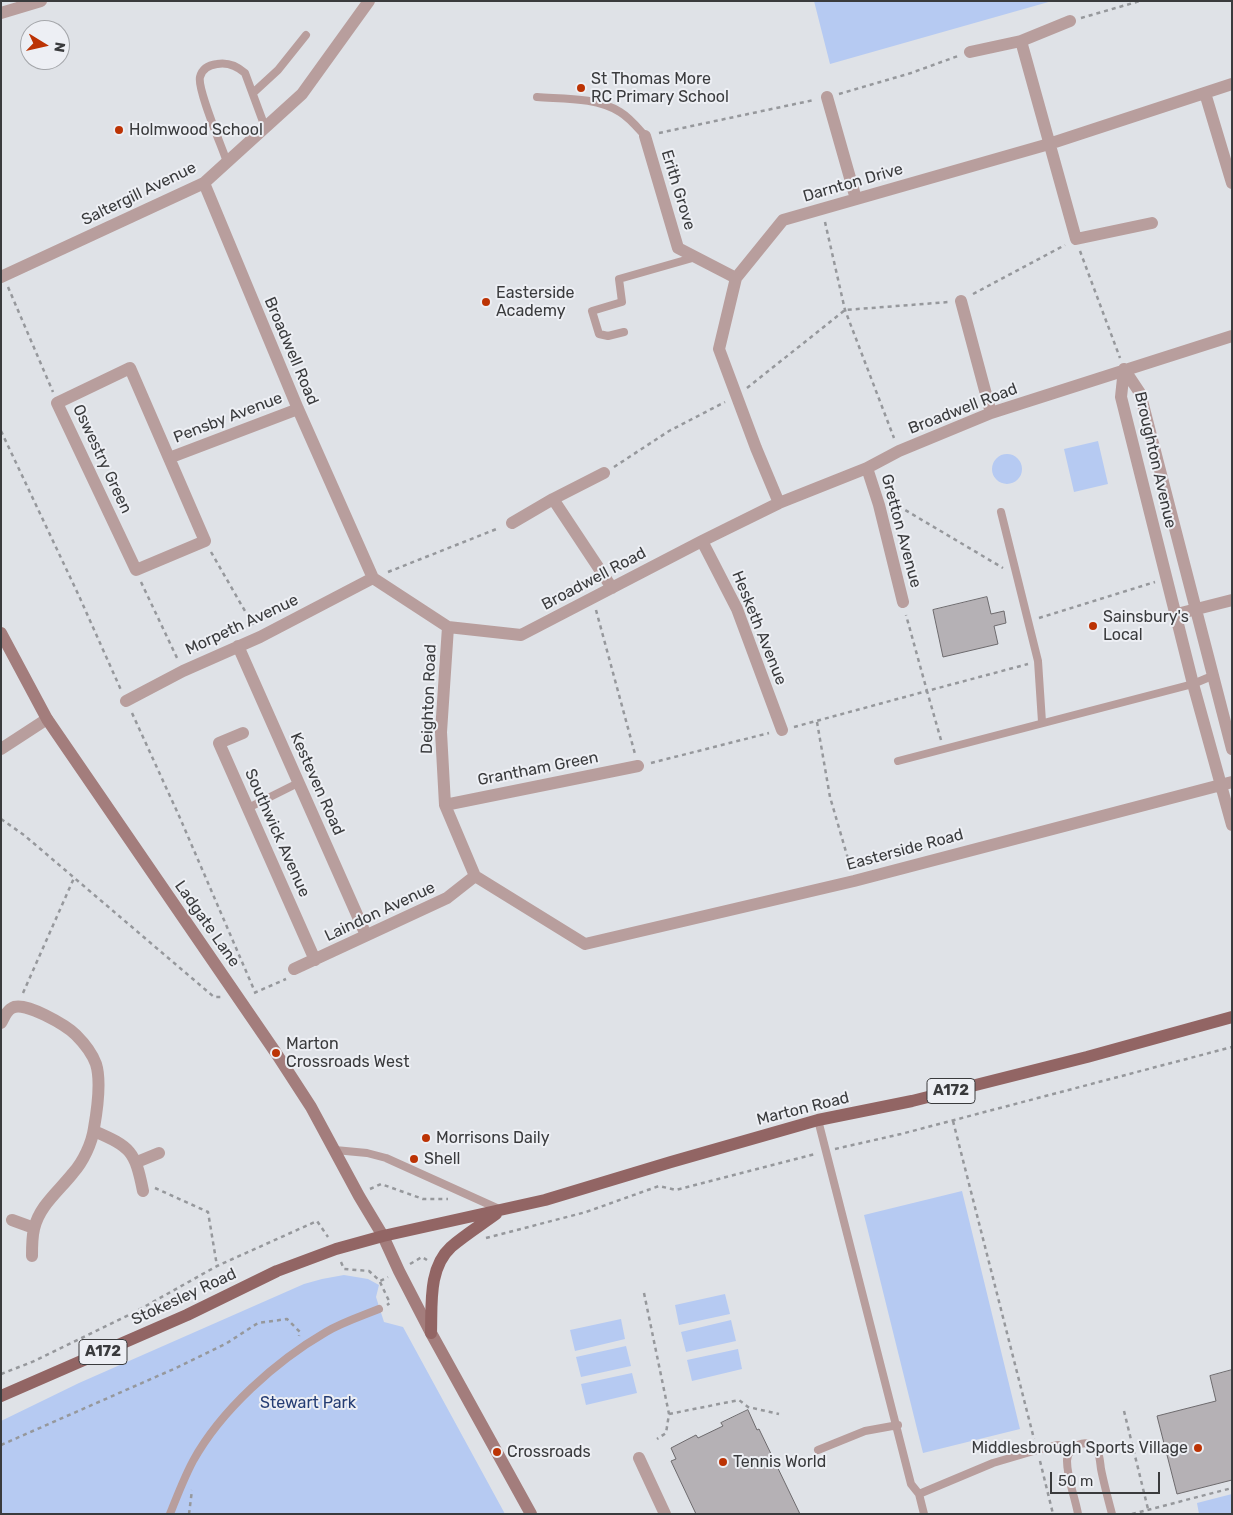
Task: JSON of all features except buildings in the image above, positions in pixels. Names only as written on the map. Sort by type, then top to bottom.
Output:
[{"type":"main road","name":"Ladgate Lane","points":[[1,633],[46,720],[311,1107],[383,1236],[431,1333],[531,1514]]},
{"type":"main road","name":"Marton Road","points":[[383,1236],[544,1200],[818,1120],[922,1099],[1088,1057],[1232,1017]]},
{"type":"main road","name":"A172","points":[[431,1333],[433,1285],[439,1265],[450,1248],[502,1210]]},
{"type":"main road","name":"Stokesley Road","points":[[1,1396],[187,1315],[277,1271],[336,1249],[383,1236]]},
{"type":"street","points":[[1,12],[41,1]]},
{"type":"street","name":"Saltergill Avenue","points":[[2,277],[204,184],[302,94],[369,1]]},
{"type":"street","points":[[970,52],[1021,41],[1070,21]]},
{"type":"street","points":[[1021,41],[1076,239],[1152,223]]},
{"type":"street","name":"Darnton Drive","points":[[780,503],[756,448],[719,349],[736,278],[783,220],[1049,144],[1232,84]]},
{"type":"street","points":[[1205,93],[1232,184]]},
{"type":"street","points":[[827,97],[856,199]]},
{"type":"street","name":"Erith Grove","points":[[645,136],[678,248],[736,278]]},
{"type":"street","name":"Broadwell Road","points":[[204,184],[298,408],[373,578],[448,627],[521,636],[702,541],[780,503],[867,468],[899,451],[991,413],[1232,336]]},
{"type":"street","points":[[961,301],[991,413]]},
{"type":"street","name":"Oswestry Green","points":[[136,570],[57,403],[130,368],[205,541]]},
{"type":"street","name":"Broughton Avenue","points":[[1124,369],[1121,397],[1177,614],[1193,684],[1226,783],[1232,825]]},
{"type":"street","name":"Broughton Avenue","points":[[1124,369],[1140,393],[1232,750]]},
{"type":"street","name":"Pensby Avenue","points":[[170,458],[298,408]]},
{"type":"street","name":"Gretton Avenue","points":[[867,468],[879,505],[903,602]]},
{"type":"street","points":[[512,524],[554,499],[604,473]]},
{"type":"street","points":[[554,499],[612,588]]},
{"type":"street","points":[[136,570],[205,541]]},
{"type":"street","name":"Hesketh Avenue","points":[[702,541],[737,608],[782,730]]},
{"type":"street","name":"Morpeth Avenue","points":[[126,701],[183,671],[260,637],[373,578]]},
{"type":"street","points":[[1177,614],[1232,600]]},
{"type":"street","name":"Deighton Road","points":[[448,627],[441,732],[445,805],[475,876]]},
{"type":"street","name":"Kesteven Road","points":[[238,646],[366,935]]},
{"type":"street","points":[[1,749],[46,720]]},
{"type":"street","name":"Southwick Avenue","points":[[243,733],[219,743],[315,960]]},
{"type":"street","name":"Grantham Green","points":[[445,805],[638,766]]},
{"type":"street","name":"Easterside Road","points":[[475,876],[585,944],[854,880],[1226,783]]},
{"type":"street","name":"Laindon Avenue","points":[[294,969],[447,898],[475,876]]},
{"type":"street","points":[[1,1023],[12,1007],[29,1008],[56,1021],[75,1034],[87,1048],[96,1064],[98,1080],[94,1131],[81,1162],[73,1174],[54,1193],[43,1209],[34,1228],[32,1256]]},
{"type":"street","points":[[94,1131],[118,1141],[129,1151],[137,1162],[143,1191]]},
{"type":"street","points":[[137,1162],[159,1153]]},
{"type":"street","points":[[12,1220],[34,1228]]},
{"type":"street","points":[[639,1458],[665,1514]]},
{"type":"lane","points":[[253,93],[278,70],[306,34]]},
{"type":"lane","points":[[227,162],[199,80],[202,72],[210,65],[224,62],[238,67],[245,73],[265,127]]},
{"type":"lane","points":[[537,97],[590,102],[610,106],[633,122],[645,136]]},
{"type":"lane","points":[[624,332],[608,336],[599,334],[592,311],[622,302],[619,279],[696,257]]},
{"type":"lane","points":[[1001,512],[1038,661],[1042,722]]},
{"type":"lane","points":[[898,761],[1193,684],[1212,676]]},
{"type":"lane","points":[[248,808],[298,782]]},
{"type":"lane","points":[[818,1120],[898,1426],[911,1484],[919,1494],[924,1514]]},
{"type":"lane","points":[[335,1150],[367,1153],[386,1158],[502,1210]]},
{"type":"lane","points":[[170,1514],[193,1461],[206,1441],[236,1404],[259,1381],[298,1350],[328,1331],[379,1309]]},
{"type":"lane","points":[[818,1450],[865,1431],[898,1426]]},
{"type":"lane","points":[[1078,1514],[1067,1459],[1070,1450],[1080,1444],[1088,1444],[1096,1448],[1100,1456],[1112,1514]]},
{"type":"lane","points":[[919,1494],[993,1463],[1037,1450],[1058,1446],[1070,1450]]},
{"type":"path","points":[[1070,21],[1140,1]]},
{"type":"path","points":[[645,136],[827,97],[911,74],[970,52]]},
{"type":"path","points":[[822,209],[846,310],[899,451]]},
{"type":"path","points":[[604,473],[669,431],[737,396],[846,310],[961,301],[1076,239],[1124,369]]},
{"type":"path","points":[[2,277],[57,403]]},
{"type":"path","points":[[879,505],[895,504],[1017,576]]},
{"type":"path","points":[[373,578],[512,524]]},
{"type":"path","points":[[205,541],[260,637]]},
{"type":"path","points":[[136,570],[183,671]]},
{"type":"path","points":[[1029,621],[1167,578]]},
{"type":"path","points":[[593,598],[638,766],[817,721],[1038,661]]},
{"type":"path","points":[[903,602],[944,748]]},
{"type":"path","points":[[817,721],[830,796],[854,880]]},
{"type":"path","points":[[1,818],[214,997],[238,999],[293,976],[294,969]]},
{"type":"path","points":[[17,1006],[74,878]]},
{"type":"path","points":[[638,1193],[660,1186],[676,1190],[953,1121],[1232,1047]]},
{"type":"path","points":[[953,1121],[1053,1514]]},
{"type":"path","points":[[359,1196],[381,1184],[423,1200],[449,1199]]},
{"type":"path","points":[[143,1191],[152,1187],[208,1212],[217,1266]]},
{"type":"path","points":[[1,1374],[32,1362],[135,1312],[217,1266],[316,1221]]},
{"type":"path","points":[[379,1309],[390,1303],[380,1281]]},
{"type":"path","points":[[644,1293],[669,1414],[666,1433],[657,1439]]},
{"type":"path","points":[[1,1445],[176,1368],[227,1343],[258,1323],[287,1319],[300,1332],[298,1350]]},
{"type":"path","points":[[669,1414],[739,1400],[748,1407],[779,1414]]},
{"type":"path","points":[[1124,1411],[1148,1510]]},
{"type":"path","points":[[1132,1514],[1232,1488]]},
{"type":"green space","points":[[814,1],[1052,1],[830,64]]},
{"type":"green space","points":[[1098,441],[1108,484],[1074,492],[1064,449]]},
{"type":"green space","points":[[1007,454],[1018,458],[1022,469],[1018,480],[1007,484],[996,480],[992,469],[996,458]]},
{"type":"green space","points":[[962,1191],[1020,1429],[923,1453],[864,1215]]},
{"type":"green space","name":"Stewart Park","points":[[344,1275],[368,1279],[379,1285],[376,1297],[384,1322],[403,1327],[505,1514],[1,1514],[1,1421],[79,1383],[304,1284]]},
{"type":"green space","points":[[725,1294],[730,1314],[679,1325],[675,1305]]},
{"type":"green space","points":[[621,1319],[625,1339],[575,1351],[570,1330]]},
{"type":"green space","points":[[731,1320],[736,1341],[686,1352],[681,1332]]},
{"type":"green space","points":[[626,1346],[631,1366],[581,1377],[576,1357]]},
{"type":"green space","points":[[738,1349],[742,1369],[692,1381],[687,1360]]},
{"type":"green space","points":[[632,1373],[637,1393],[586,1405],[581,1384]]},
{"type":"green space","points":[[1232,1494],[1232,1514],[1199,1514],[1197,1503]]},
{"type":"place","name":"St Thomas More RC Primary School","points":[[581,88]]},
{"type":"place","name":"Holmwood School","points":[[119,130]]},
{"type":"place","name":"Easterside Academy","points":[[486,302]]},
{"type":"place","name":"Sainsbury's Local","points":[[1093,626]]},
{"type":"place","name":"Marton Crossroads West","points":[[276,1053]]},
{"type":"place","name":"Morrisons Daily","points":[[426,1138]]},
{"type":"place","name":"Shell","points":[[414,1159]]},
{"type":"place","name":"Middlesbrough Sports Village","points":[[1198,1448]]},
{"type":"place","name":"Crossroads","points":[[497,1452]]},
{"type":"place","name":"Tennis World","points":[[723,1462]]}]
